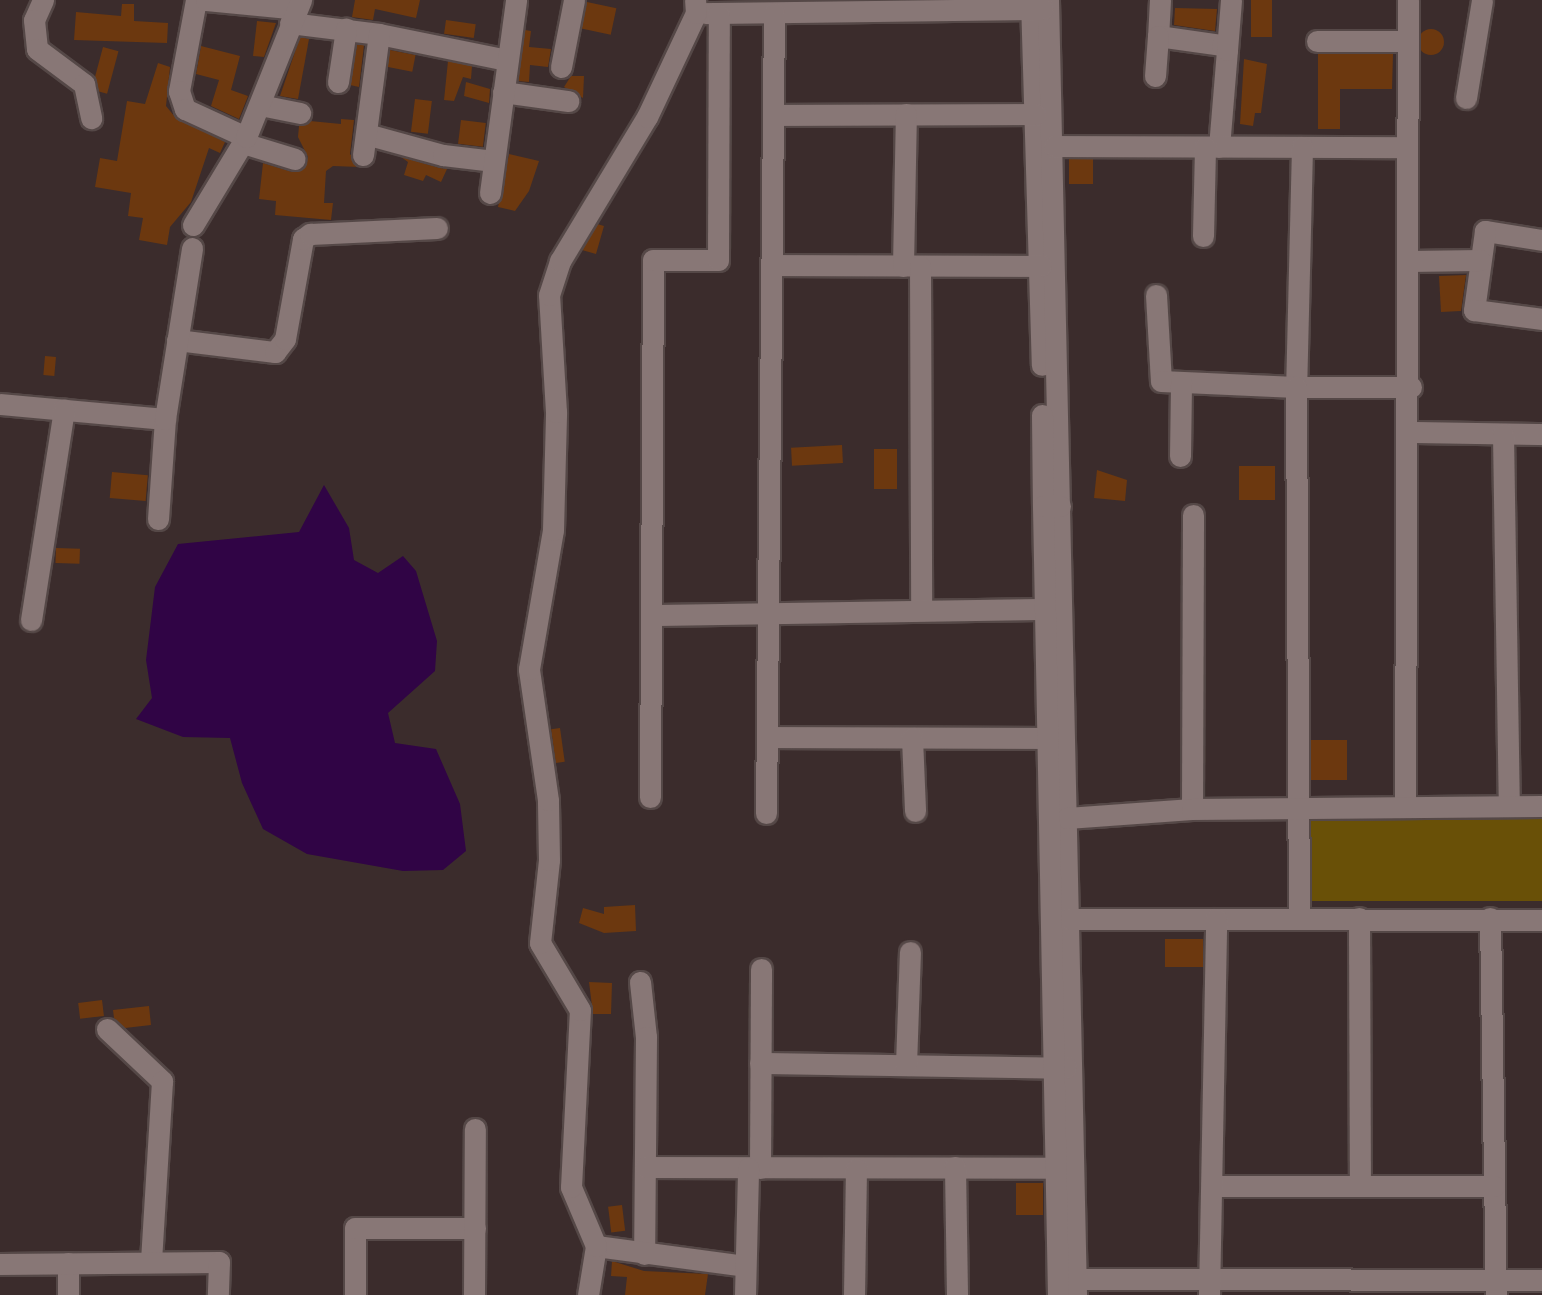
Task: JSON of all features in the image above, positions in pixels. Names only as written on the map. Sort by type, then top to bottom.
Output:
[{"type":"street","points":[[43,0],[34,20],[37,49],[84,84],[91,118]]},
{"type":"street","points":[[196,0],[179,91],[185,108],[244,140],[295,159]]},
{"type":"street","points":[[206,0],[296,11],[346,29],[508,60]]},
{"type":"street","points":[[490,193],[516,0]]},
{"type":"street","points":[[561,67],[574,0]]},
{"type":"street","points":[[1155,76],[1160,0]]},
{"type":"street","points":[[1203,236],[1212,147],[1227,50],[1230,0]]},
{"type":"street","points":[[1405,807],[1410,432],[1408,0]]},
{"type":"street","points":[[1466,98],[1482,0]]},
{"type":"street","points":[[588,1295],[596,1246],[571,1187],[580,1010],[540,943],[549,860],[548,800],[529,670],[553,530],[556,412],[549,295],[560,261],[647,117],[696,6],[719,15],[774,13],[822,6],[1040,5]]},
{"type":"street","points":[[1040,5],[1035,114],[1069,919],[1056,1168],[1066,1287]]},
{"type":"street","points":[[1040,5],[1054,146],[1048,395]]},
{"type":"street","points":[[193,225],[244,140],[296,11]]},
{"type":"street","points":[[766,813],[772,615],[774,13]]},
{"type":"street","points":[[650,797],[653,260],[718,261],[719,15]]},
{"type":"street","points":[[338,82],[346,29]]},
{"type":"street","points":[[363,155],[379,34]]},
{"type":"street","points":[[1158,36],[1222,44],[1227,50]]},
{"type":"street","points":[[1317,41],[1408,41]]},
{"type":"street","points":[[503,92],[568,101]]},
{"type":"street","points":[[260,105],[300,113]]},
{"type":"street","points":[[906,114],[920,610]]},
{"type":"street","points":[[773,115],[1035,114]]},
{"type":"street","points":[[366,134],[443,155],[494,161]]},
{"type":"street","points":[[1054,146],[1407,147]]},
{"type":"street","points":[[1299,918],[1295,810],[1296,387],[1302,147]]},
{"type":"street","points":[[177,340],[275,352],[285,339],[303,239],[310,234],[437,228]]},
{"type":"street","points":[[1542,240],[1485,231],[1474,310],[1542,319]]},
{"type":"street","points":[[158,519],[165,419],[192,248]]},
{"type":"street","points":[[1409,261],[1480,260]]},
{"type":"street","points":[[772,265],[1041,266]]},
{"type":"street","points":[[1156,295],[1161,381],[1296,387],[1410,387]]},
{"type":"street","points":[[1180,456],[1181,382]]},
{"type":"street","points":[[0,404],[165,419]]},
{"type":"street","points":[[31,620],[64,410]]},
{"type":"street","points":[[1410,432],[1542,434]]},
{"type":"street","points":[[1503,434],[1509,806]]},
{"type":"street","points":[[1052,506],[1045,609],[1063,1068],[1066,1287]]},
{"type":"street","points":[[1192,809],[1193,515]]},
{"type":"street","points":[[652,615],[1045,609]]},
{"type":"street","points":[[767,737],[1048,738]]},
{"type":"street","points":[[912,737],[915,811]]},
{"type":"street","points":[[1066,818],[1192,809],[1542,806]]},
{"type":"street","points":[[1359,918],[1360,1184]]},
{"type":"street","points":[[1490,918],[1496,1288]]},
{"type":"street","points":[[1069,919],[1542,920]]},
{"type":"street","points":[[1209,1288],[1216,919]]},
{"type":"street","points":[[906,1065],[910,952]]},
{"type":"street","points":[[745,1295],[760,1063],[761,969]]},
{"type":"street","points":[[640,982],[646,1037],[643,1254]]},
{"type":"street","points":[[107,1029],[162,1082],[150,1262]]},
{"type":"street","points":[[760,1063],[1063,1068]]},
{"type":"street","points":[[474,1295],[475,1129]]},
{"type":"street","points":[[645,1167],[1056,1168]]},
{"type":"street","points":[[955,1167],[957,1295]]},
{"type":"street","points":[[854,1295],[856,1169]]},
{"type":"street","points":[[1213,1186],[1494,1186]]},
{"type":"street","points":[[355,1295],[355,1228],[475,1228]]},
{"type":"street","points":[[596,1246],[746,1266]]},
{"type":"street","points":[[0,1264],[219,1262],[218,1295]]},
{"type":"street","points":[[68,1263],[68,1295]]},
{"type":"street","points":[[1066,1287],[1328,1290],[1496,1288],[1542,1280]]},
{"type":"street","points":[[1257,1295],[1328,1290],[1419,1295]]},
{"type":"shaded area","points":[[324,485],[349,528],[354,560],[378,573],[403,556],[416,571],[437,641],[435,671],[388,713],[395,743],[436,749],[460,804],[466,851],[443,870],[403,871],[307,854],[263,829],[242,783],[230,738],[183,737],[136,719],[152,698],[146,660],[155,587],[178,544],[299,532]]},
{"type":"shaded area","points":[[1306,819],[1542,819],[1542,901],[1306,901]]},
{"type":"building","points":[[355,0],[420,0],[416,18],[375,9],[373,20],[352,17]]},
{"type":"building","points":[[1251,0],[1272,0],[1272,37],[1251,37]]},
{"type":"building","points":[[587,2],[616,8],[611,35],[581,28]]},
{"type":"building","points":[[122,4],[134,4],[134,21],[168,23],[167,43],[74,40],[76,12],[121,16]]},
{"type":"building","points":[[1175,8],[1217,9],[1215,31],[1174,25]]},
{"type":"building","points":[[446,20],[476,24],[474,38],[444,34]]},
{"type":"building","points":[[257,21],[276,23],[264,57],[253,56]]},
{"type":"building","points":[[1431,29],[1440,33],[1444,42],[1440,51],[1431,55],[1422,51],[1418,42],[1422,33]]},
{"type":"building","points":[[525,30],[531,31],[529,47],[551,49],[548,67],[530,65],[529,82],[518,81]]},
{"type":"building","points":[[300,37],[309,39],[298,99],[280,96]]},
{"type":"building","points":[[357,45],[364,45],[359,87],[350,85]]},
{"type":"building","points":[[201,46],[240,56],[231,90],[248,96],[239,119],[211,106],[219,80],[196,74]]},
{"type":"building","points":[[103,47],[118,51],[107,94],[92,90]]},
{"type":"building","points":[[390,50],[416,55],[412,72],[387,67]]},
{"type":"building","points":[[1318,54],[1393,54],[1392,89],[1340,89],[1340,129],[1318,129]]},
{"type":"building","points":[[1244,59],[1267,64],[1261,113],[1255,113],[1253,126],[1240,124]]},
{"type":"building","points":[[448,61],[472,66],[471,79],[463,77],[454,101],[444,100]]},
{"type":"building","points":[[158,63],[170,67],[166,106],[175,117],[225,142],[220,153],[209,148],[191,202],[170,227],[167,245],[139,240],[143,218],[128,216],[131,193],[95,187],[100,158],[117,161],[127,101],[145,104]]},
{"type":"building","points":[[571,76],[584,76],[583,98],[564,87]]},
{"type":"building","points":[[466,82],[490,89],[489,103],[464,96]]},
{"type":"building","points":[[415,99],[432,101],[428,134],[411,132]]},
{"type":"building","points":[[341,119],[354,120],[350,154],[360,167],[333,166],[326,171],[324,203],[333,203],[331,220],[275,215],[276,201],[259,199],[263,163],[292,172],[303,169],[308,157],[298,137],[299,126],[310,121],[341,124]]},
{"type":"building","points":[[461,120],[486,123],[483,147],[458,144]]},
{"type":"building","points":[[509,154],[539,161],[529,191],[515,211],[498,207]]},
{"type":"building","points":[[401,157],[447,169],[441,182],[426,175],[423,181],[404,175],[408,162]]},
{"type":"building","points":[[1069,159],[1093,159],[1093,184],[1069,184]]},
{"type":"building","points":[[597,224],[604,226],[596,254],[582,250]]},
{"type":"building","points":[[1466,275],[1461,311],[1441,312],[1439,276]]},
{"type":"building","points":[[45,356],[56,357],[54,376],[43,375]]},
{"type":"building","points":[[842,445],[843,463],[792,466],[791,448]]},
{"type":"building","points":[[874,449],[897,449],[897,489],[874,489]]},
{"type":"building","points":[[1239,466],[1275,466],[1275,500],[1239,500]]},
{"type":"building","points":[[1097,470],[1127,480],[1125,501],[1094,498]]},
{"type":"building","points":[[112,472],[148,475],[146,501],[110,498]]},
{"type":"building","points":[[56,548],[80,549],[79,564],[55,563]]},
{"type":"building","points":[[560,728],[565,762],[556,763],[551,729]]},
{"type":"building","points":[[1311,740],[1347,740],[1347,780],[1311,780]]},
{"type":"building","points":[[635,905],[636,931],[604,933],[579,923],[583,908],[604,914],[604,907]]},
{"type":"building","points":[[1165,939],[1203,939],[1203,967],[1165,967]]},
{"type":"building","points":[[589,982],[612,983],[611,1014],[593,1014]]},
{"type":"building","points":[[102,1000],[104,1016],[80,1019],[78,1003]]},
{"type":"building","points":[[149,1006],[151,1025],[125,1028],[114,1018],[113,1010]]},
{"type":"building","points":[[1016,1183],[1043,1183],[1043,1215],[1016,1215]]},
{"type":"building","points":[[622,1205],[625,1231],[611,1233],[608,1207]]},
{"type":"building","points":[[612,1261],[644,1271],[708,1274],[705,1295],[625,1295],[627,1277],[611,1276]]}]
